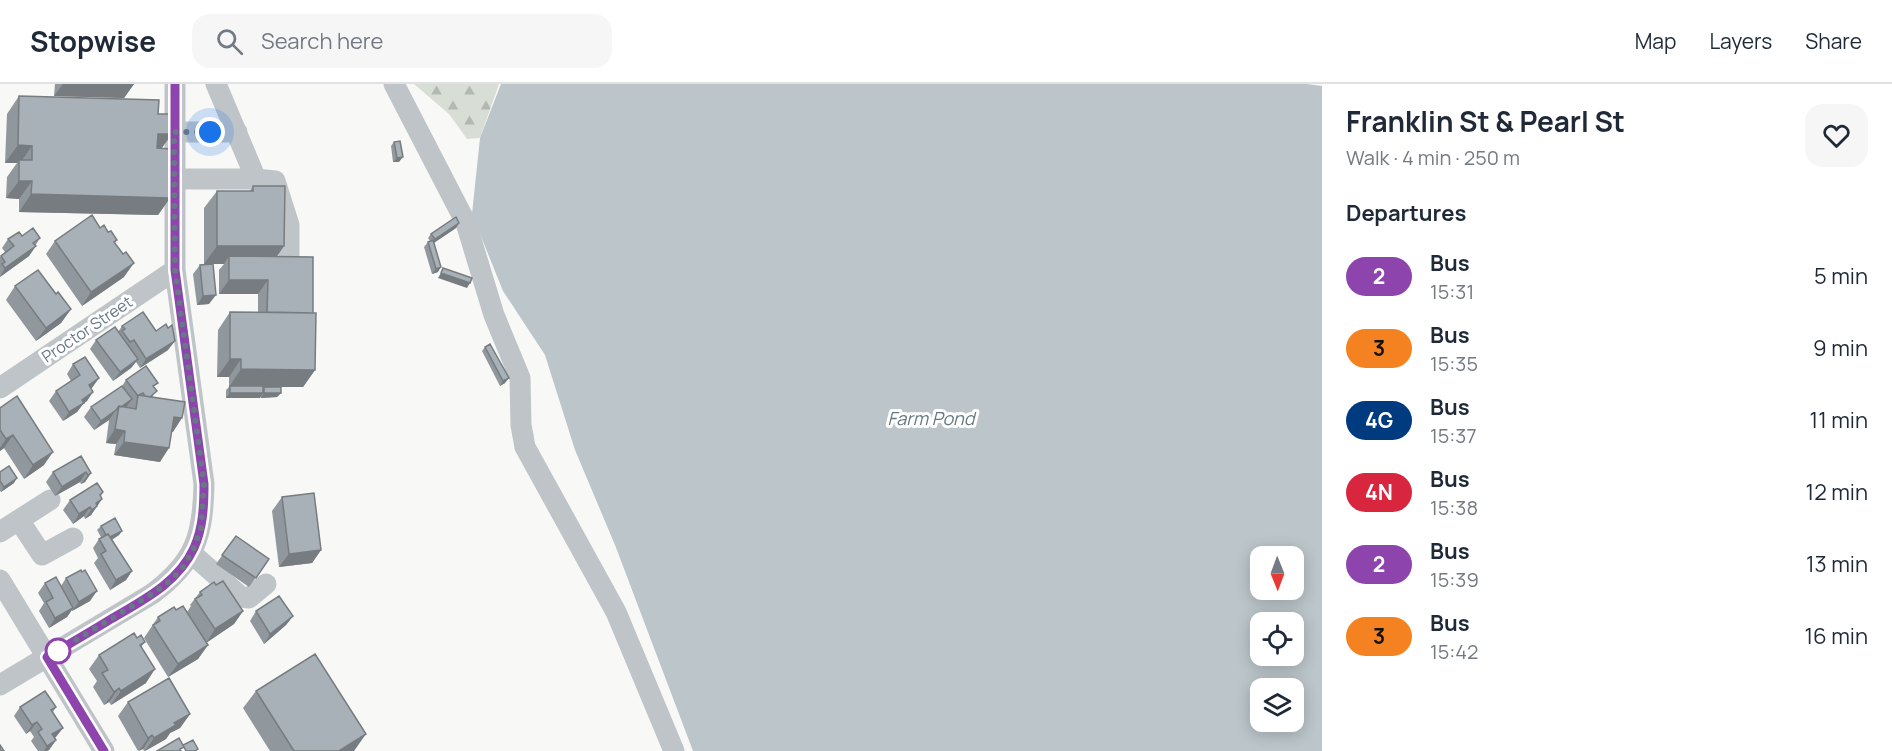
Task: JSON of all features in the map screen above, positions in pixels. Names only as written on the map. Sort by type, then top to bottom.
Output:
[{"type":"street","points":[[0,685],[152,594],[171,580],[191,554],[201,528],[204,484],[175,270],[175,84]]},
{"type":"street","points":[[216,84],[256,179]]},
{"type":"street","points":[[394,84],[466,223],[494,315],[520,378],[521,425],[525,447],[616,612],[674,751]]},
{"type":"street","points":[[174,132],[237,132]]},
{"type":"street","points":[[174,179],[275,181],[290,225],[289,259]]},
{"type":"street","name":"Proctor Street","points":[[0,387],[175,270]]},
{"type":"street","points":[[0,532],[50,500]]},
{"type":"street","points":[[19,520],[42,555],[73,538]]},
{"type":"street","points":[[191,554],[241,597],[249,598],[266,584]]},
{"type":"street","points":[[0,580],[104,751]]},
{"type":"green space","points":[[414,84],[499,84],[480,138],[467,139],[449,114]]},
{"type":"water","name":"Farm Pond","points":[[501,84],[1307,84],[1322,86],[1322,751],[693,751],[615,545],[575,450],[545,355],[503,291],[472,214],[480,138]]},
{"type":"building","points":[[19,96],[159,100],[158,114],[172,114],[172,134],[158,134],[157,148],[171,149],[170,198],[31,194],[32,181],[19,181],[19,160],[32,160],[32,146],[18,145]]},
{"type":"building","points":[[400,141],[403,157],[397,158],[394,142]]},
{"type":"building","points":[[253,186],[285,186],[284,246],[217,246],[217,191],[253,191]]},
{"type":"building","points":[[92,215],[100,228],[104,225],[108,232],[111,231],[117,240],[114,242],[134,263],[91,292],[55,241]]},
{"type":"building","points":[[456,217],[459,223],[435,239],[431,234]]},
{"type":"building","points":[[33,228],[40,238],[33,243],[36,246],[5,268],[2,264],[5,262],[1,256],[14,246],[8,239],[19,232],[22,236]]},
{"type":"building","points":[[433,240],[441,267],[436,269],[428,242]]},
{"type":"building","points":[[229,256],[313,257],[313,313],[267,312],[268,280],[229,280]]},
{"type":"building","points":[[213,264],[216,295],[203,296],[200,265]]},
{"type":"building","points":[[443,268],[472,278],[470,283],[441,273]]},
{"type":"building","points":[[38,270],[71,309],[46,328],[15,286]]},
{"type":"building","points":[[143,312],[156,331],[166,324],[168,328],[172,325],[175,341],[146,359],[134,340],[130,342],[122,331],[125,329],[122,326]]},
{"type":"building","points":[[230,312],[316,313],[315,370],[241,369],[241,359],[230,359]]},
{"type":"building","points":[[115,327],[138,359],[120,372],[96,340]]},
{"type":"building","points":[[490,344],[509,378],[503,381],[485,347]]},
{"type":"building","points":[[85,357],[99,378],[89,385],[93,392],[82,400],[84,403],[69,412],[56,391],[80,375],[73,364]]},
{"type":"building","points":[[146,366],[158,383],[153,386],[157,391],[150,397],[143,393],[138,396],[126,380]]},
{"type":"building","points":[[122,386],[132,399],[121,407],[119,406],[101,421],[91,407]]},
{"type":"building","points":[[230,386],[263,386],[263,393],[230,393]]},
{"type":"building","points":[[264,387],[281,387],[281,393],[264,393]]},
{"type":"building","points":[[138,395],[185,402],[182,418],[174,417],[169,448],[124,442],[125,431],[115,429],[119,406],[136,409]]},
{"type":"building","points":[[17,396],[53,452],[33,465],[13,435],[6,439],[0,430],[0,408]]},
{"type":"building","points":[[81,456],[91,473],[88,475],[86,472],[62,487],[53,472]]},
{"type":"building","points":[[9,466],[17,478],[4,487],[0,481],[0,472]]},
{"type":"building","points":[[97,483],[103,492],[100,495],[102,499],[92,510],[90,507],[79,514],[70,500]]},
{"type":"building","points":[[314,493],[321,550],[289,554],[282,497]]},
{"type":"building","points":[[115,518],[122,531],[110,537],[106,535],[101,526]]},
{"type":"building","points":[[108,534],[132,571],[116,580],[101,554],[106,551],[99,539]]},
{"type":"building","points":[[236,536],[269,559],[256,578],[222,555]]},
{"type":"building","points":[[81,570],[82,572],[85,570],[97,591],[79,602],[66,578]]},
{"type":"building","points":[[56,577],[73,608],[55,618],[46,602],[53,598],[45,583]]},
{"type":"building","points":[[223,581],[243,611],[215,629],[195,599],[202,595],[200,592],[214,582],[216,585]]},
{"type":"building","points":[[279,596],[293,616],[270,634],[256,611]]},
{"type":"building","points":[[183,606],[208,645],[178,664],[153,625],[160,621],[158,617],[174,607],[176,610]]},
{"type":"building","points":[[134,633],[137,638],[141,635],[145,642],[140,645],[155,669],[121,691],[119,688],[114,692],[102,673],[108,670],[99,655]]},
{"type":"building","points":[[315,654],[366,734],[339,751],[294,751],[256,691]]},
{"type":"building","points":[[169,678],[190,714],[154,738],[152,735],[148,738],[128,702]]},
{"type":"building","points":[[45,691],[56,707],[51,710],[63,728],[52,734],[56,740],[47,746],[38,732],[42,729],[37,722],[32,725],[20,707]]},
{"type":"building","points":[[179,738],[184,747],[180,749],[181,751],[157,751]]},
{"type":"building","points":[[193,740],[198,749],[186,751],[183,745]]},
{"type":"bus line","name":"2","points":[[104,751],[47,657],[152,594],[171,580],[184,566],[194,548],[201,528],[204,507],[204,484],[175,270],[175,84]]},
{"type":"route","points":[[58,651],[171,580],[184,566],[201,528],[204,484],[175,270],[174,132],[210,132]]}]
